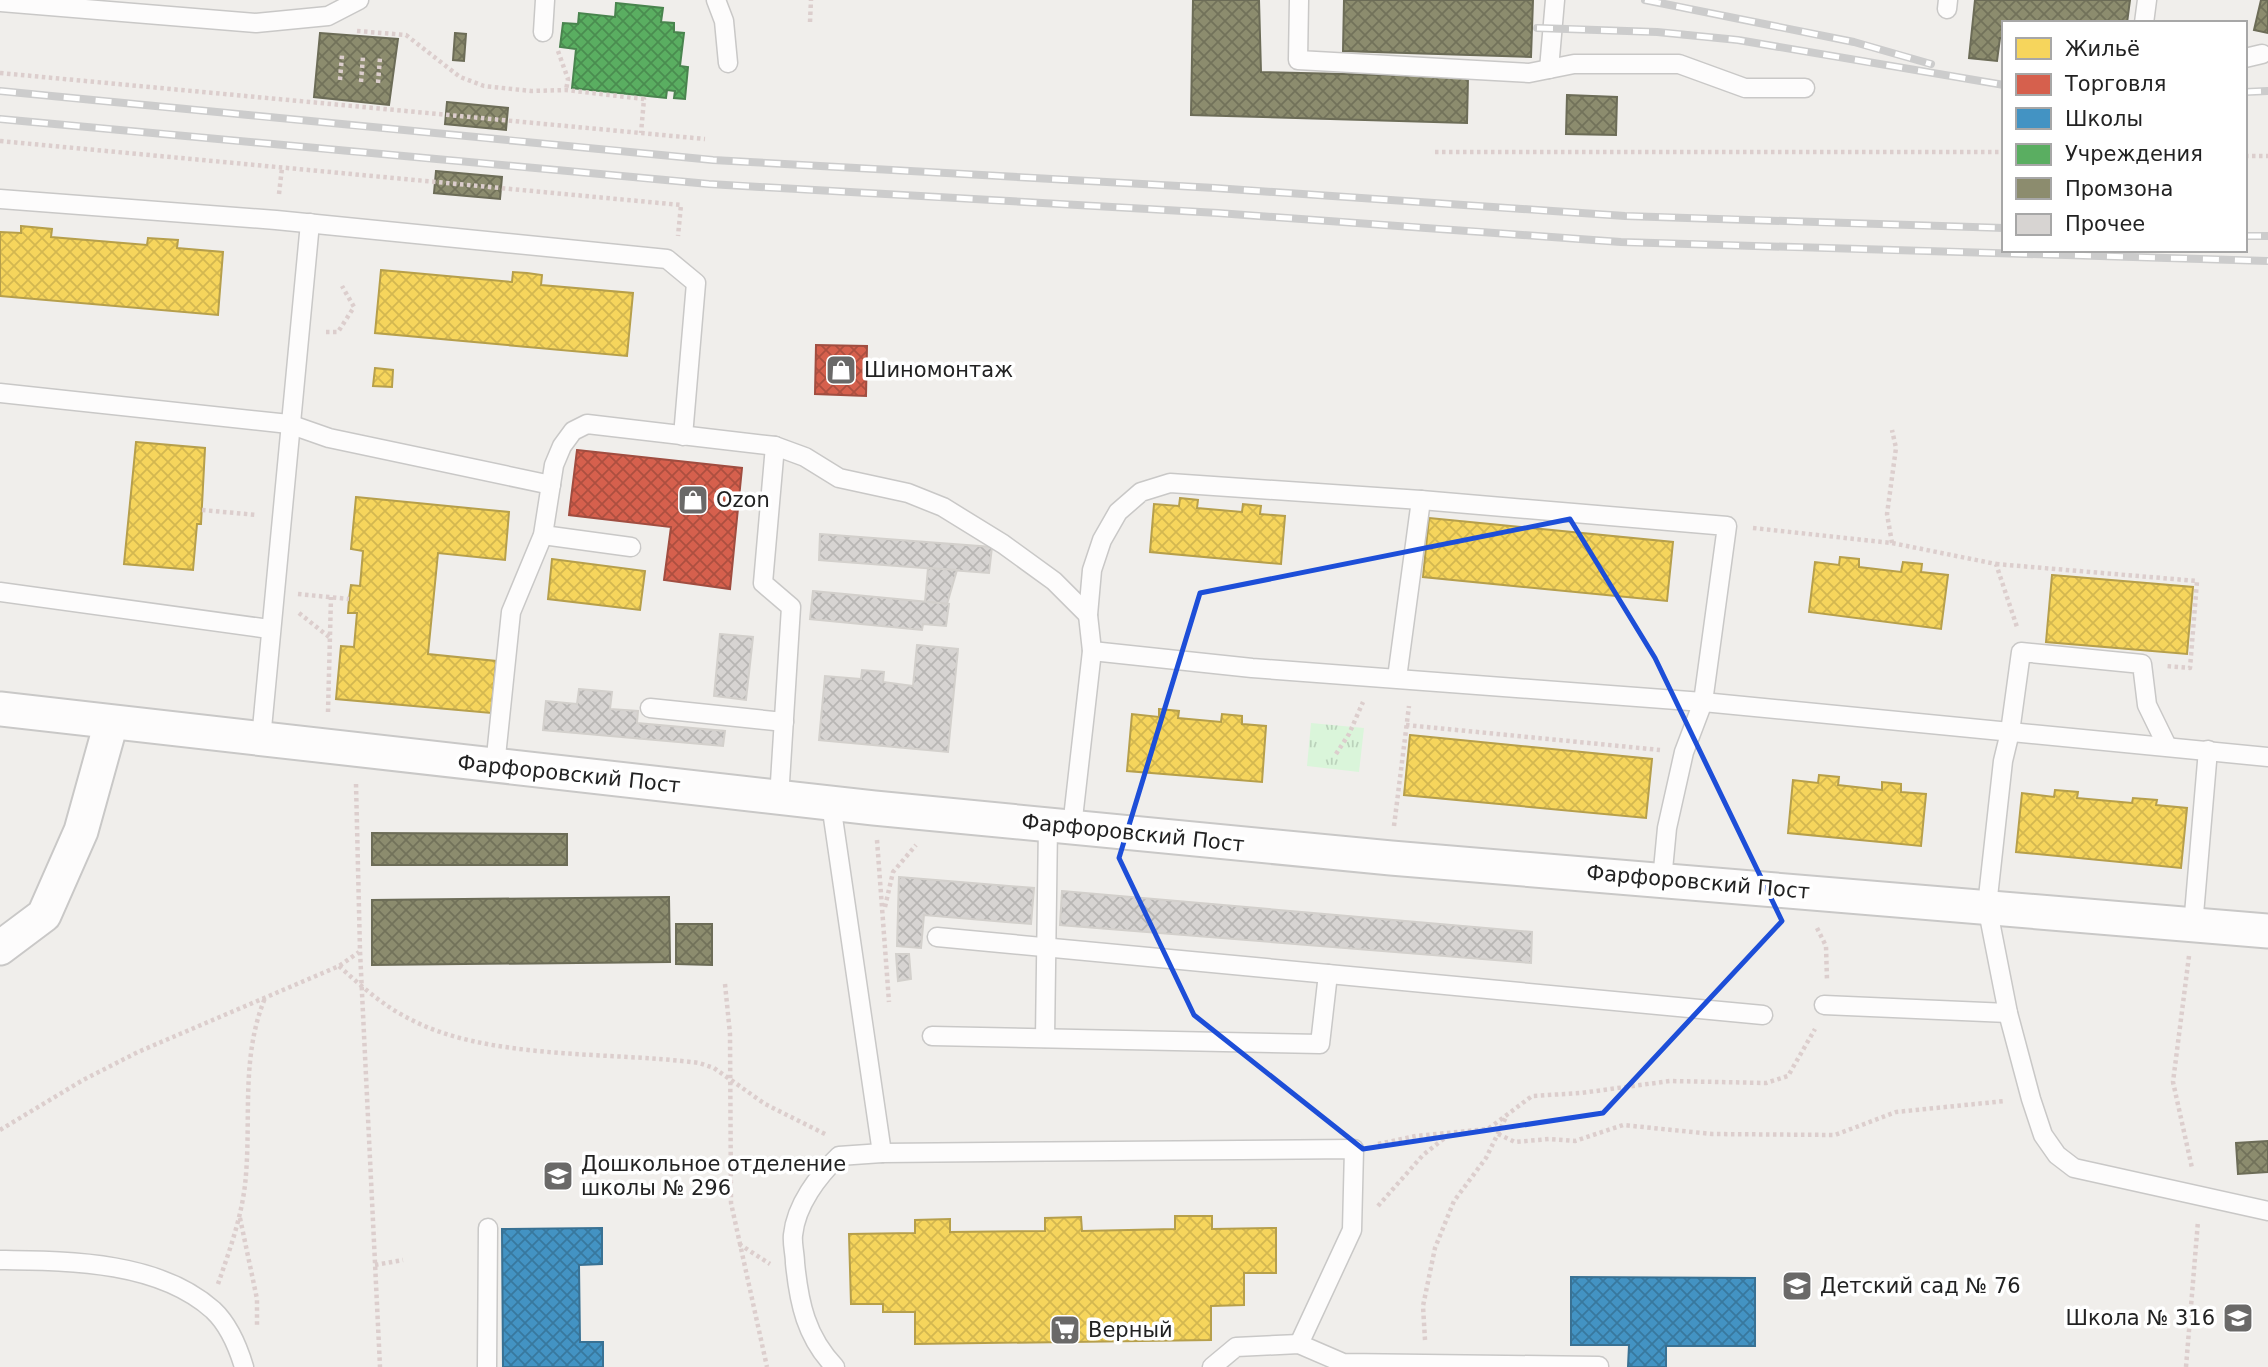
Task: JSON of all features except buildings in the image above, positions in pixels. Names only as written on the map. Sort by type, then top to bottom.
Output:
[{"type":"street","name":"Фарфоровский Пост","points":[[0,709],[953,816],[1391,858],[2268,931]]},
{"type":"street","points":[[0,948],[44,915],[81,831],[111,723]]},
{"type":"lane","points":[[0,2],[256,23],[359,0]]},
{"type":"lane","points":[[543,32],[545,0]]},
{"type":"lane","points":[[716,0],[724,21],[728,63]]},
{"type":"lane","points":[[1299,0],[1298,60],[1529,73],[1574,64],[1679,64],[1745,88],[1805,88]]},
{"type":"lane","points":[[1549,69],[1555,0]]},
{"type":"lane","points":[[2144,21],[2147,0]]},
{"type":"lane","points":[[0,199],[310,223],[667,259],[696,283],[683,436]]},
{"type":"lane","points":[[261,739],[269,629],[310,223]]},
{"type":"lane","points":[[0,393],[289,424],[329,438],[551,485]]},
{"type":"lane","points":[[495,766],[511,612],[543,535],[551,485],[562,446],[573,431],[587,424],[775,446],[805,457],[839,478],[908,493],[943,507],[1003,544],[1054,581],[1088,615]]},
{"type":"lane","points":[[775,446],[763,583],[791,607],[779,798]]},
{"type":"lane","points":[[1045,1038],[1046,947],[1060,826],[1092,650],[1088,615],[1092,570],[1102,540],[1118,512],[1141,492],[1170,484],[1421,500],[1727,526],[1703,702],[1684,752],[1667,828],[1662,880]]},
{"type":"lane","points":[[1405,678],[1421,500]]},
{"type":"lane","points":[[543,535],[631,547]]},
{"type":"lane","points":[[0,592],[269,629]]},
{"type":"lane","points":[[1092,650],[1252,668],[1703,702],[2268,757]]},
{"type":"lane","points":[[2167,746],[2147,705],[2142,664],[2021,652],[2010,732],[2003,761],[1987,906],[2008,1013],[2043,1135],[2057,1155],[2074,1168],[2268,1211]]},
{"type":"lane","points":[[650,708],[784,723]]},
{"type":"lane","points":[[2193,926],[2208,751]]},
{"type":"lane","points":[[831,804],[882,1153]]},
{"type":"lane","points":[[937,937],[1763,1015]]},
{"type":"lane","points":[[932,1036],[1320,1044],[1328,974]]},
{"type":"lane","points":[[1824,1005],[2008,1013]]},
{"type":"lane","points":[[835,1367],[816,1343],[805,1320],[799,1298],[793,1236],[800,1212],[813,1186],[839,1156],[882,1153],[1354,1149],[1352,1230],[1299,1344]]},
{"type":"lane","points":[[487,1367],[488,1228]]},
{"type":"lane","points":[[0,1260],[74,1262],[141,1275],[167,1284],[210,1308],[228,1328],[242,1359]]},
{"type":"lane","points":[[1212,1367],[1236,1348],[1299,1344],[1343,1363],[1599,1366]]},
{"type":"path","points":[[810,22],[811,0]]},
{"type":"path","points":[[365,31],[382,35],[406,35],[460,77],[484,86],[531,92],[566,90],[644,97],[641,133]]},
{"type":"path","points":[[543,32],[560,53],[568,79],[566,90]]},
{"type":"path","points":[[340,80],[342,55]]},
{"type":"path","points":[[360,82],[363,56]]},
{"type":"path","points":[[378,83],[380,58]]},
{"type":"path","points":[[0,73],[338,102],[705,139]]},
{"type":"path","points":[[0,141],[681,205],[677,242]]},
{"type":"path","points":[[1435,152],[2002,152]]},
{"type":"path","points":[[2247,156],[2268,156]]},
{"type":"path","points":[[278,202],[282,168]]},
{"type":"path","points":[[299,329],[338,332],[354,307],[342,286]]},
{"type":"path","points":[[1892,430],[1896,448],[1887,514],[1892,543]]},
{"type":"path","points":[[202,510],[282,517]]},
{"type":"path","points":[[1727,526],[1786,529],[1892,543],[1996,564],[2197,581],[2190,668],[2142,664]]},
{"type":"path","points":[[1996,564],[2010,601],[2021,652]]},
{"type":"path","points":[[274,592],[349,599]]},
{"type":"path","points":[[331,597],[326,698],[345,749],[360,951],[380,1367]]},
{"type":"path","points":[[1336,754],[1349,734],[1373,676]]},
{"type":"path","points":[[1391,858],[1406,725],[1405,678]]},
{"type":"path","points":[[1406,725],[1684,752]]},
{"type":"path","points":[[874,808],[889,1003]]},
{"type":"path","points":[[884,911],[893,872],[902,858],[953,816]]},
{"type":"path","points":[[1354,1149],[1451,1132],[1488,1129],[1532,1096],[1581,1093],[1670,1081],[1766,1083],[1788,1076],[1810,1041],[1824,1005],[1828,967],[1826,946],[1816,926],[1809,891]]},
{"type":"path","points":[[2186,1367],[2198,1231],[2198,1195],[2173,1082],[2193,926]]},
{"type":"path","points":[[0,1130],[94,1074],[339,965],[360,951]]},
{"type":"path","points":[[339,965],[361,986],[407,1018],[438,1031],[477,1041],[544,1051],[699,1063],[715,1068],[765,1104],[835,1139],[839,1156]]},
{"type":"path","points":[[725,984],[730,1034],[734,1227],[767,1367]]},
{"type":"path","points":[[210,1308],[239,1213],[247,1148],[248,1073],[252,1040],[266,997]]},
{"type":"path","points":[[1498,1134],[1515,1142],[1549,1139],[1575,1141],[1623,1125],[1712,1134],[1783,1137],[1835,1135],[1896,1112],[2031,1099]]},
{"type":"path","points":[[1426,1365],[1423,1306],[1435,1248],[1454,1201],[1486,1158],[1508,1114]]},
{"type":"path","points":[[1352,1230],[1387,1198],[1423,1155],[1451,1132]]},
{"type":"path","points":[[239,1213],[257,1299],[257,1326],[242,1359]]},
{"type":"path","points":[[375,1265],[403,1260]]},
{"type":"highlighted area","points":[[1570,519],[1655,658],[1782,921],[1603,1113],[1363,1149],[1194,1015],[1119,858],[1200,593]]},
{"type":"green space","points":[[1311,723],[1364,728],[1359,772],[1307,766]]},
{"type":"railway","points":[[1645,0],[1854,42],[1931,64]]},
{"type":"railway","points":[[1537,28],[1657,32],[1738,40],[2002,85]]},
{"type":"railway","points":[[0,91],[713,160],[1215,188],[1625,216],[2002,228]]},
{"type":"railway","points":[[2247,92],[2268,91]]},
{"type":"railway","points":[[0,119],[709,184],[1218,213],[1621,242],[2268,261]]},
{"type":"railway","points":[[2247,236],[2268,236]]},
{"type":"place","name":"Шиномонтаж","points":[[841,370]]},
{"type":"place","name":"Ozon","points":[[693,500]]},
{"type":"place","name":"Дошкольное отделение школы № 296","points":[[558,1176]]},
{"type":"place","name":"Детский сад № 76","points":[[1797,1286]]},
{"type":"place","name":"Школа № 316","points":[[2238,1318]]},
{"type":"place","name":"Верный","points":[[1065,1330]]}]
